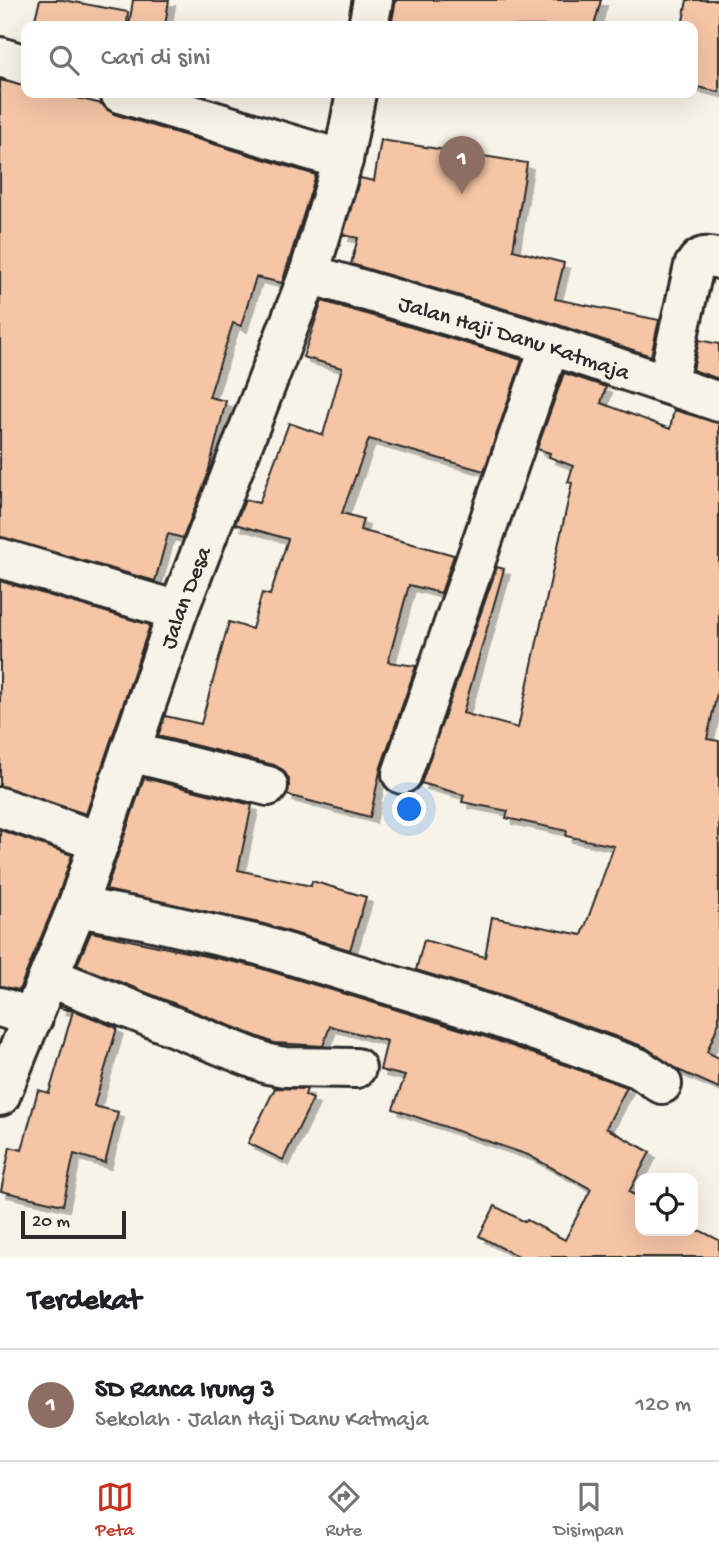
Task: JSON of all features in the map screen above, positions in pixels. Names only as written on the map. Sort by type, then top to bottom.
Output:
[{"type":"street","points":[[369,21],[373,0]]},
{"type":"street","points":[[0,57],[21,63]]},
{"type":"street","points":[[137,98],[343,160]]},
{"type":"street","name":"Jalan Desa","points":[[0,1096],[17,1013],[49,977],[100,842],[178,611],[309,274],[343,160],[355,98]]},
{"type":"street","points":[[667,384],[694,266],[700,257],[719,259]]},
{"type":"street","name":"Jalan Haji Danu Katmaja","points":[[309,274],[550,345],[719,402]]},
{"type":"street","points":[[402,774],[550,345]]},
{"type":"street","points":[[0,558],[178,611]]},
{"type":"street","points":[[130,752],[268,786]]},
{"type":"street","points":[[0,807],[100,842]]},
{"type":"street","points":[[76,907],[259,945],[484,1013],[638,1068],[662,1084]]},
{"type":"street","points":[[49,977],[268,1064],[285,1067],[356,1068]]},
{"type":"building","points":[[40,0],[63,0],[128,12],[127,21],[34,21]]},
{"type":"building","points":[[133,0],[169,0],[166,21],[130,21]]},
{"type":"building","points":[[396,0],[601,0],[595,21],[392,21]]},
{"type":"building","points":[[687,0],[719,0],[719,92],[698,87],[698,21],[683,21]]},
{"type":"building","points":[[0,80],[21,85],[21,98],[77,98],[102,104],[114,114],[316,175],[282,283],[256,277],[241,326],[233,323],[209,397],[226,401],[207,477],[183,538],[168,534],[155,581],[0,537]]},
{"type":"building","points":[[381,140],[527,163],[513,250],[564,263],[555,299],[659,320],[651,356],[556,324],[351,264],[358,238],[343,235],[360,178],[374,181]]},
{"type":"building","points":[[322,301],[522,360],[484,471],[369,439],[342,513],[363,519],[360,530],[454,555],[441,593],[409,585],[388,662],[416,666],[381,767],[370,817],[287,795],[289,779],[283,770],[274,765],[158,736],[165,716],[201,724],[229,622],[252,629],[262,593],[270,595],[288,539],[235,524],[245,500],[259,503],[289,423],[323,435],[342,368],[303,357]]},
{"type":"building","points":[[699,340],[719,344],[719,379],[693,370]]},
{"type":"building","points":[[564,373],[606,387],[601,403],[670,429],[674,410],[719,423],[719,684],[707,739],[719,741],[719,1022],[707,1052],[719,1058],[719,1088],[678,1070],[645,1047],[502,996],[416,970],[424,940],[485,957],[492,917],[582,935],[614,846],[566,836],[567,831],[506,818],[508,811],[462,802],[464,795],[421,783],[497,567],[504,569],[463,713],[518,728],[572,483],[568,482],[573,466],[549,457],[550,453],[537,449]]},
{"type":"building","points":[[0,581],[150,625],[86,814],[0,786]]},
{"type":"building","points":[[144,778],[252,805],[238,870],[311,886],[312,881],[366,897],[350,950],[264,924],[106,890]]},
{"type":"building","points":[[0,830],[72,855],[57,899],[19,990],[0,986]]},
{"type":"building","points":[[91,932],[253,966],[489,1038],[627,1087],[606,1128],[650,1152],[639,1173],[635,1173],[635,1181],[629,1192],[635,1195],[635,1236],[698,1236],[698,1231],[701,1231],[719,1240],[719,1257],[519,1257],[479,1236],[495,1206],[565,1240],[591,1189],[528,1155],[393,1109],[405,1076],[380,1070],[387,1041],[330,1026],[323,1046],[274,1043],[77,965]]},
{"type":"building","points":[[61,1005],[117,1028],[94,1106],[118,1112],[105,1163],[74,1154],[63,1205],[1,1191],[10,1147],[22,1150],[38,1090],[49,1093],[73,1011],[60,1008]]},
{"type":"building","points":[[275,1088],[307,1089],[305,1095],[313,1099],[283,1160],[248,1143]]},
{"type":"place","name":"SD Ranca Irung 3","points":[[462,194]]}]
